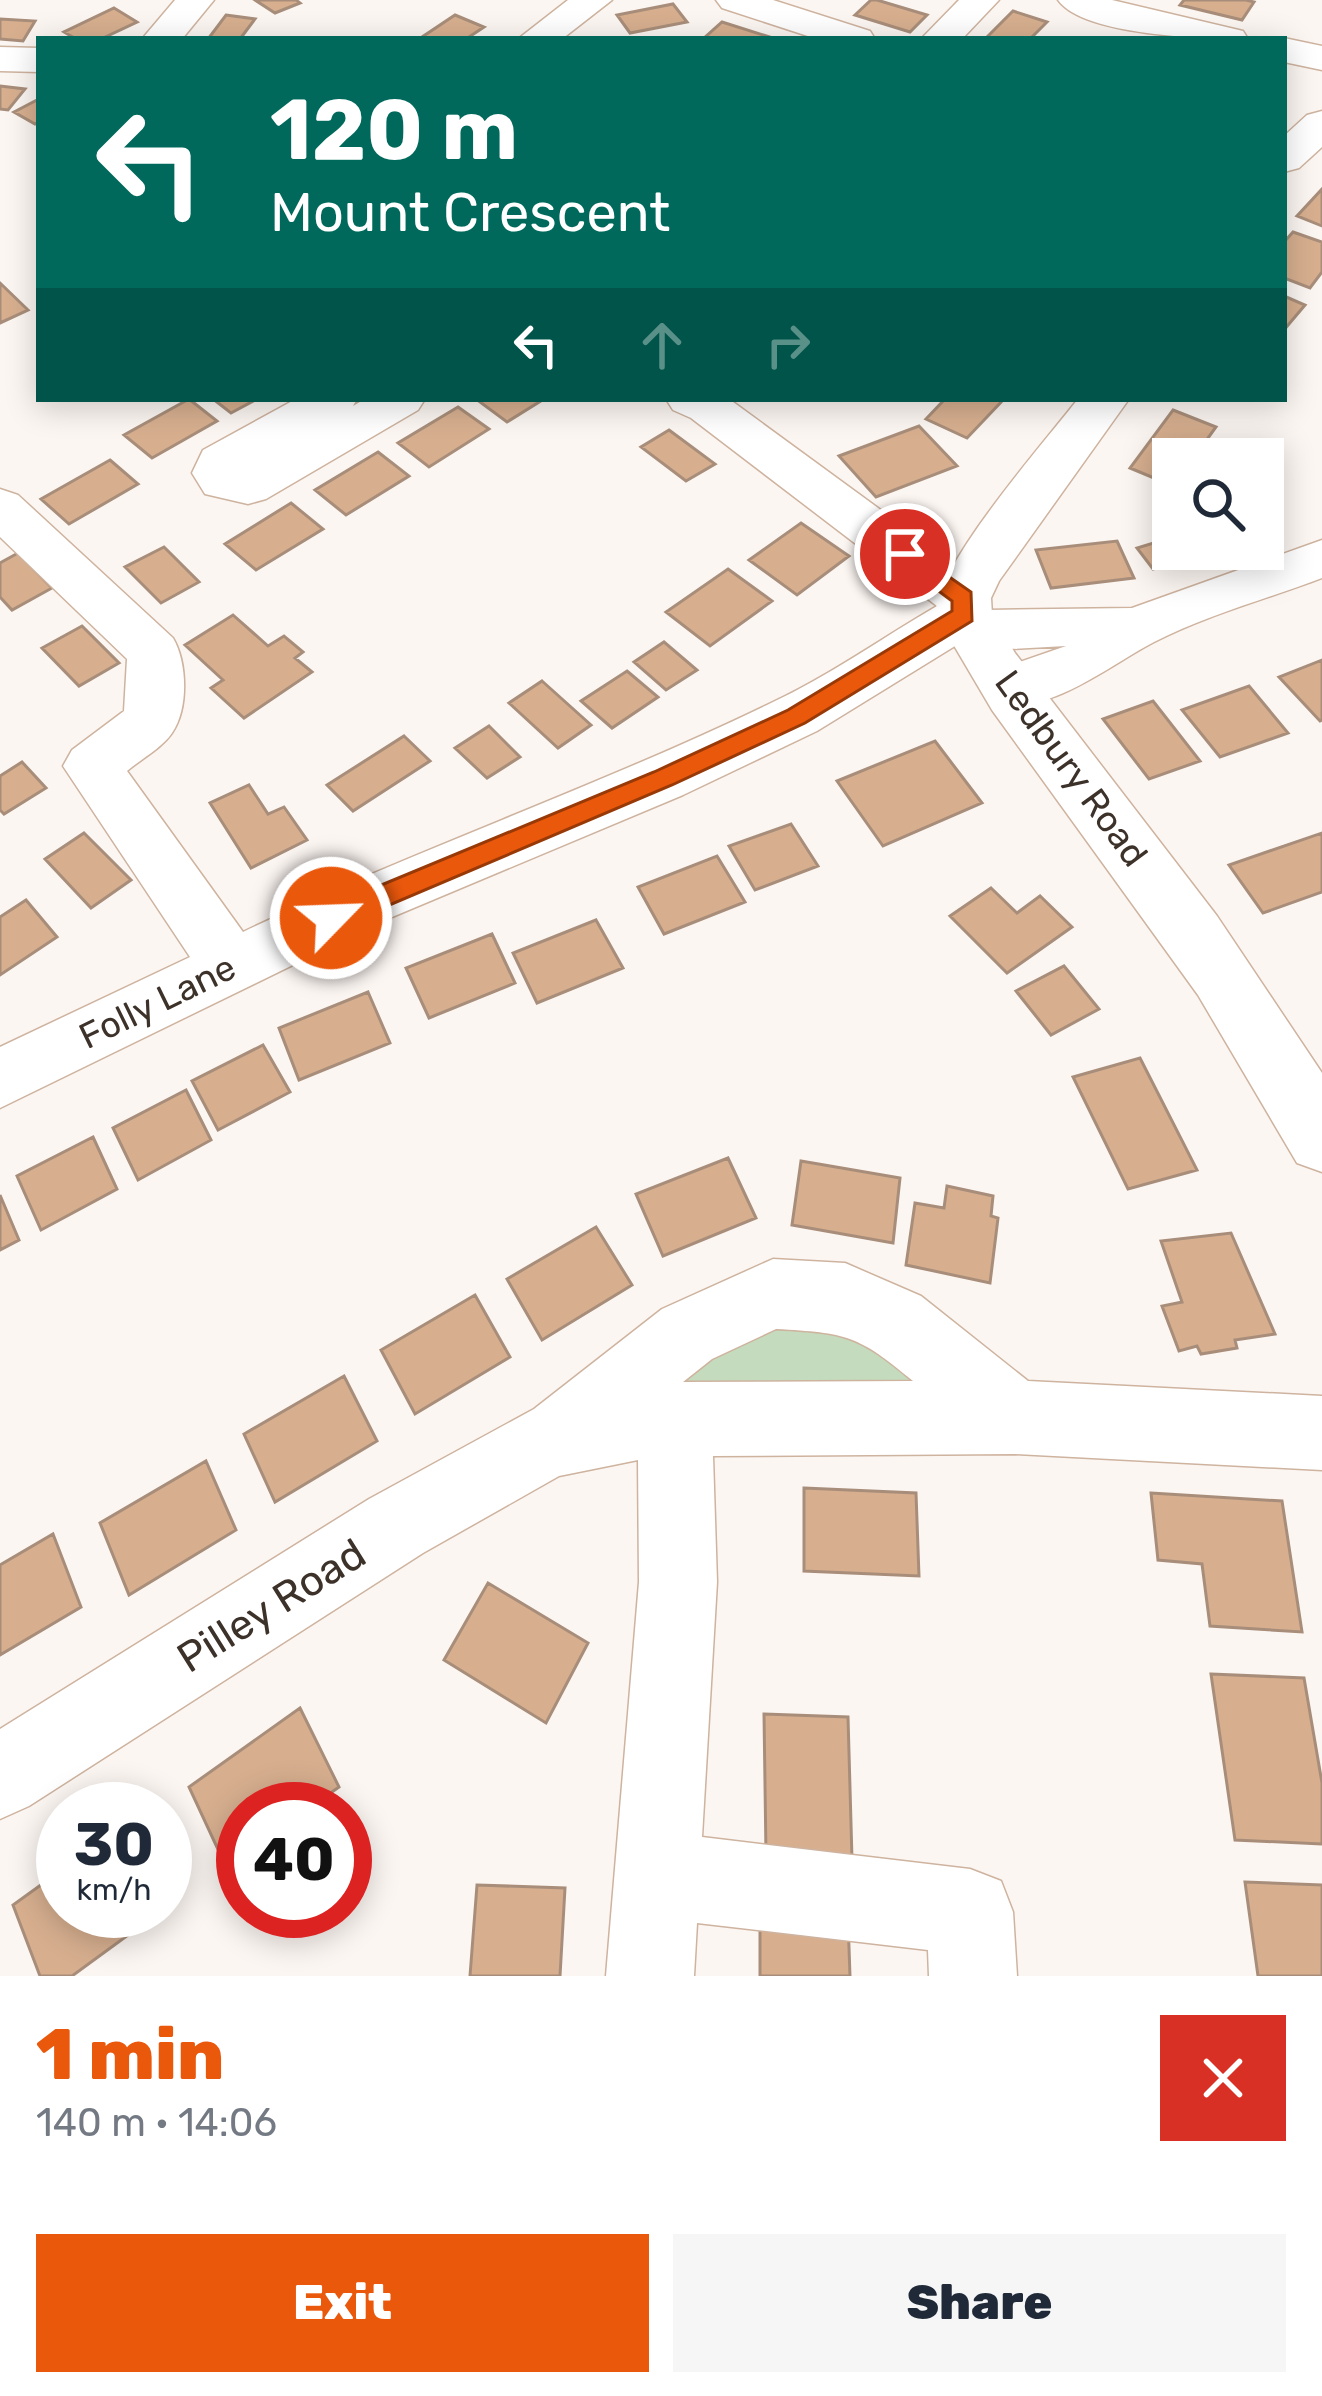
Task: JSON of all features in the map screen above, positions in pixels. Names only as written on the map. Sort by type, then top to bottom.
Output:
[{"type":"highway","points":[[1287,156],[1322,124]]},
{"type":"highway","points":[[966,614],[976,572],[1102,402]]},
{"type":"highway","name":"Ledbury Road","points":[[966,614],[1011,687],[1205,947],[1287,1073],[1322,1140]]},
{"type":"street","points":[[164,36],[195,0]]},
{"type":"street","points":[[542,36],[593,0]]},
{"type":"street","points":[[735,0],[847,36]]},
{"type":"street","points":[[943,36],[980,0]]},
{"type":"street","points":[[1077,0],[1118,15],[1215,36]]},
{"type":"street","points":[[1287,51],[1322,58]]},
{"type":"street","points":[[0,59],[36,60]]},
{"type":"street","points":[[329,402],[220,462],[217,472],[223,482],[248,487],[396,402]]},
{"type":"street","points":[[696,402],[966,614],[1135,628]]},
{"type":"street","points":[[0,508],[154,652],[156,686],[150,722],[92,766],[231,965]]},
{"type":"street","points":[[1011,687],[1082,663],[1135,628],[1322,558]]},
{"type":"street","name":"Folly Lane","points":[[0,1079],[364,902],[663,778],[796,716],[966,614]]},
{"type":"street","name":"Pilley Road","points":[[0,1777],[396,1526],[547,1441],[687,1334],[773,1294],[845,1298],[896,1321],[1015,1417]]},
{"type":"street","name":"Pilley Road","points":[[547,1441],[621,1424],[675,1419],[1015,1417],[1322,1433]]},
{"type":"street","points":[[650,1976],[678,1582],[675,1419]]},
{"type":"street","points":[[657,1875],[970,1912],[973,1976]]},
{"type":"green space","points":[[773,1294],[1015,1417],[675,1419],[687,1334]]},
{"type":"building","points":[[255,0],[296,0],[300,3],[275,13]]},
{"type":"building","points":[[871,0],[927,15],[910,32],[855,15]]},
{"type":"building","points":[[1184,0],[1254,2],[1242,20],[1180,5]]},
{"type":"building","points":[[673,4],[687,22],[630,33],[617,15]]},
{"type":"building","points":[[114,8],[137,22],[107,36],[64,32]]},
{"type":"building","points":[[1013,11],[1047,22],[1033,36],[988,36]]},
{"type":"building","points":[[226,15],[255,19],[242,36],[210,36]]},
{"type":"building","points":[[455,15],[484,27],[470,36],[424,36]]},
{"type":"building","points":[[0,19],[35,21],[23,41],[0,39]]},
{"type":"building","points":[[722,22],[766,36],[706,36]]},
{"type":"building","points":[[0,86],[25,89],[8,110],[0,109]]},
{"type":"building","points":[[36,101],[36,124],[35,124],[14,112]]},
{"type":"building","points":[[1322,189],[1322,226],[1297,216]]},
{"type":"building","points":[[1293,232],[1322,242],[1322,272],[1310,288],[1287,279],[1287,239]]},
{"type":"building","points":[[0,283],[28,310],[0,323]]},
{"type":"building","points":[[1287,297],[1305,305],[1287,326]]},
{"type":"building","points":[[184,402],[193,402],[217,421],[152,458],[124,435]]},
{"type":"building","points":[[217,402],[251,402],[231,413]]},
{"type":"building","points":[[480,402],[539,402],[507,422]]},
{"type":"building","points":[[942,402],[1001,402],[967,438],[926,419]]},
{"type":"building","points":[[458,407],[489,429],[429,467],[398,443]]},
{"type":"building","points":[[1173,410],[1216,427],[1208,438],[1152,438]]},
{"type":"building","points":[[919,426],[957,466],[876,497],[839,456]]},
{"type":"building","points":[[669,430],[715,464],[686,481],[641,447]]},
{"type":"building","points":[[1152,438],[1152,477],[1130,468]]},
{"type":"building","points":[[378,452],[409,476],[346,515],[315,490]]},
{"type":"building","points":[[110,460],[138,484],[69,524],[41,499]]},
{"type":"building","points":[[291,503],[323,529],[256,570],[225,544]]},
{"type":"building","points":[[801,523],[849,556],[797,595],[749,560]]},
{"type":"building","points":[[1117,541],[1134,578],[1051,588],[1036,550]]},
{"type":"building","points":[[1152,543],[1152,568],[1137,548]]},
{"type":"building","points":[[164,547],[199,582],[161,603],[125,567]]},
{"type":"building","points":[[18,553],[52,588],[12,610],[0,597],[0,563]]},
{"type":"building","points":[[728,569],[772,601],[710,646],[666,612]]},
{"type":"building","points":[[233,615],[268,646],[284,636],[303,652],[295,658],[312,672],[244,718],[211,688],[223,680],[185,645]]},
{"type":"building","points":[[82,626],[119,663],[79,686],[42,648]]},
{"type":"building","points":[[664,642],[697,670],[666,690],[634,662]]},
{"type":"building","points":[[1322,660],[1322,720],[1320,721],[1279,677]]},
{"type":"building","points":[[627,671],[658,697],[612,728],[581,701]]},
{"type":"building","points":[[542,681],[591,725],[558,748],[509,703]]},
{"type":"building","points":[[1249,686],[1288,733],[1220,757],[1182,710]]},
{"type":"building","points":[[1153,701],[1200,761],[1149,779],[1103,719]]},
{"type":"building","points":[[489,726],[520,757],[487,778],[455,748]]},
{"type":"building","points":[[404,736],[430,761],[353,811],[327,785]]},
{"type":"building","points":[[935,741],[982,803],[883,846],[837,781]]},
{"type":"building","points":[[22,762],[46,788],[4,814],[0,776]]},
{"type":"building","points":[[249,785],[268,814],[284,807],[307,840],[251,868],[210,803]]},
{"type":"building","points":[[791,824],[818,866],[755,890],[729,846]]},
{"type":"building","points":[[84,833],[131,880],[91,908],[45,859]]},
{"type":"building","points":[[1322,833],[1322,892],[1263,913],[1229,865]]},
{"type":"building","points":[[717,856],[745,902],[664,934],[638,887]]},
{"type":"building","points":[[991,888],[1017,913],[1040,896],[1072,927],[1007,973],[950,916]]},
{"type":"building","points":[[26,900],[57,937],[0,975],[0,917]]},
{"type":"building","points":[[596,920],[623,968],[537,1003],[513,953]]},
{"type":"building","points":[[492,934],[515,983],[429,1018],[406,968]]},
{"type":"building","points":[[1064,966],[1099,1009],[1051,1035],[1016,991]]},
{"type":"building","points":[[368,992],[390,1043],[299,1080],[279,1028]]},
{"type":"building","points":[[263,1045],[290,1092],[218,1130],[192,1081]]},
{"type":"building","points":[[1140,1058],[1197,1170],[1128,1189],[1073,1077]]},
{"type":"building","points":[[186,1090],[211,1140],[138,1180],[113,1128]]},
{"type":"building","points":[[93,1137],[117,1189],[41,1230],[17,1176]]},
{"type":"building","points":[[728,1158],[756,1218],[663,1256],[636,1194]]},
{"type":"building","points":[[801,1161],[900,1178],[893,1243],[792,1225]]},
{"type":"building","points":[[947,1186],[993,1196],[991,1216],[998,1218],[990,1283],[906,1265],[915,1203],[944,1208]]},
{"type":"building","points":[[0,1195],[19,1240],[0,1250]]},
{"type":"building","points":[[596,1227],[632,1285],[542,1340],[507,1279]]},
{"type":"building","points":[[1231,1233],[1275,1334],[1235,1340],[1237,1348],[1201,1354],[1197,1346],[1179,1351],[1162,1306],[1182,1302],[1161,1241]]},
{"type":"building","points":[[475,1295],[510,1357],[415,1414],[381,1350]]},
{"type":"building","points":[[344,1376],[377,1441],[275,1502],[244,1434]]},
{"type":"building","points":[[206,1461],[236,1530],[129,1595],[100,1523]]},
{"type":"building","points":[[804,1488],[916,1493],[919,1576],[804,1571]]},
{"type":"building","points":[[1151,1493],[1282,1501],[1302,1632],[1210,1626],[1202,1564],[1158,1560]]},
{"type":"building","points":[[53,1534],[81,1607],[0,1655],[0,1565]]},
{"type":"building","points":[[488,1583],[588,1643],[546,1723],[444,1660]]},
{"type":"building","points":[[1211,1674],[1304,1678],[1322,1783],[1322,1844],[1235,1840]]},
{"type":"building","points":[[300,1708],[337,1782],[216,1782],[216,1845],[192,1785]]},
{"type":"building","points":[[764,1714],[848,1717],[852,1859],[766,1855]]},
{"type":"building","points":[[1245,1882],[1322,1885],[1322,1976],[1258,1976]]},
{"type":"building","points":[[477,1885],[565,1888],[560,1976],[470,1976]]},
{"type":"building","points":[[36,1888],[36,1938],[124,1938],[72,1976],[40,1976],[13,1905]]},
{"type":"building","points":[[760,1916],[848,1919],[850,1976],[760,1976]]},
{"type":"route","points":[[331,918],[663,778],[796,716],[964,615],[963,598],[905,554]]}]
